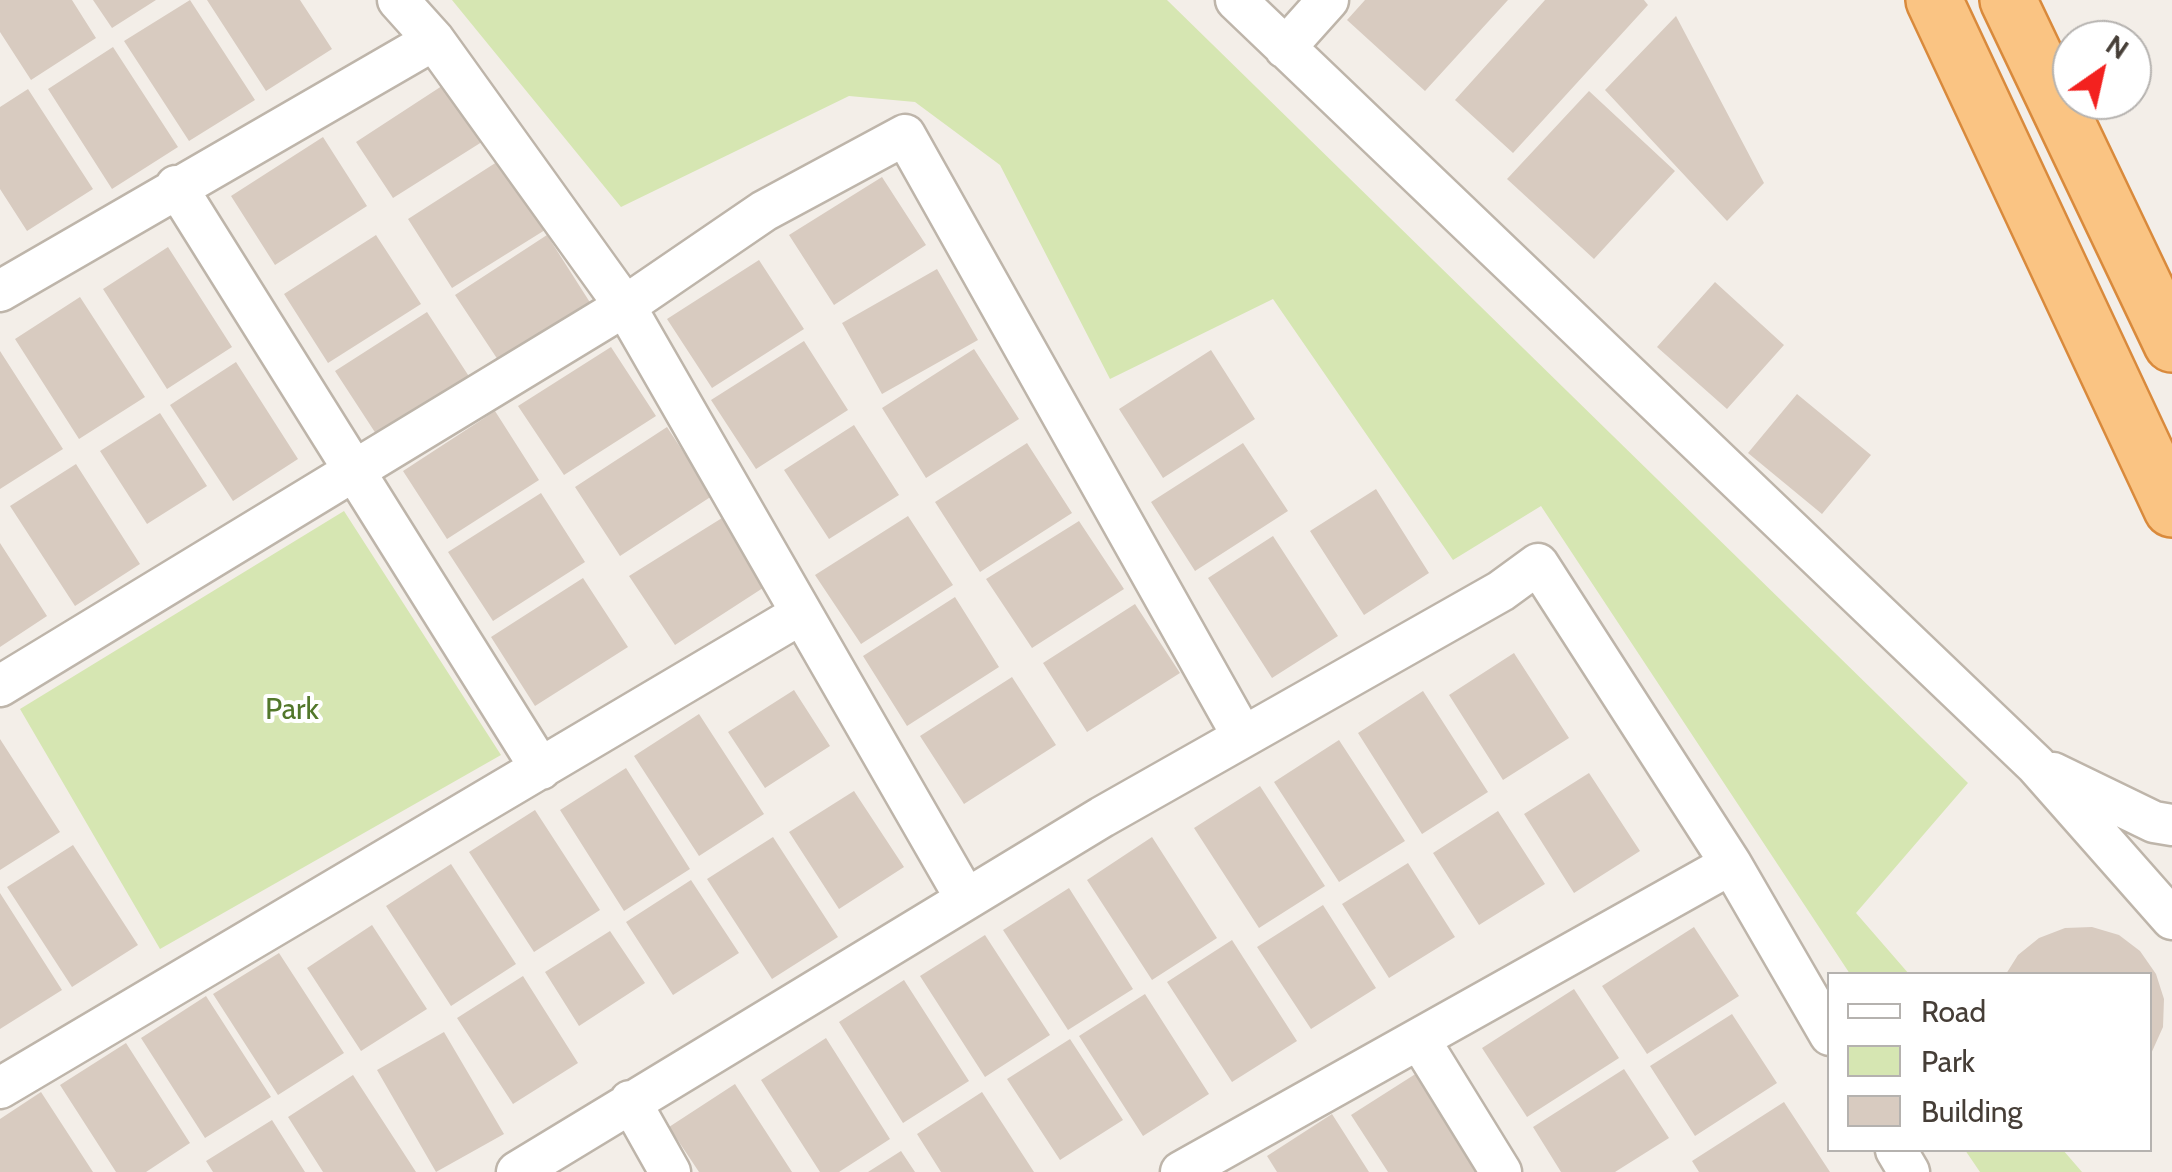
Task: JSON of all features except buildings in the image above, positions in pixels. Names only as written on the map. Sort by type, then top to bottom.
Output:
[{"type":"highway","points":[[1934,0],[2172,509]]},
{"type":"highway","points":[[2008,0],[2172,344]]},
{"type":"street","points":[[398,0],[434,40],[624,306],[966,899]]},
{"type":"street","points":[[1236,0],[2036,765],[2172,919]]},
{"type":"street","points":[[1284,48],[1328,0]]},
{"type":"street","points":[[0,290],[434,40]]},
{"type":"street","points":[[0,686],[624,306],[764,211],[905,135],[1242,735]]},
{"type":"street","points":[[176,186],[542,769]]},
{"type":"street","points":[[517,1172],[966,899],[1242,735],[1501,591],[1538,564],[1730,864],[1827,1030]]},
{"type":"street","points":[[0,1088],[799,615]]},
{"type":"street","points":[[2036,765],[2154,822],[2172,825]]},
{"type":"street","points":[[1182,1172],[1730,864]]},
{"type":"street","points":[[1420,1039],[1501,1172]]},
{"type":"street","points":[[630,1101],[670,1172]]},
{"type":"green space","points":[[452,0],[1167,0],[1968,783],[1856,913],[1907,972],[1849,972],[1541,506],[1453,560],[1273,299],[1110,379],[1000,165],[915,102],[849,96],[621,207]]},
{"type":"green space","name":"Park","points":[[344,511],[501,755],[160,949],[20,709]]},
{"type":"green space","points":[[1966,1152],[2065,1152],[2082,1172],[1980,1172]]}]
